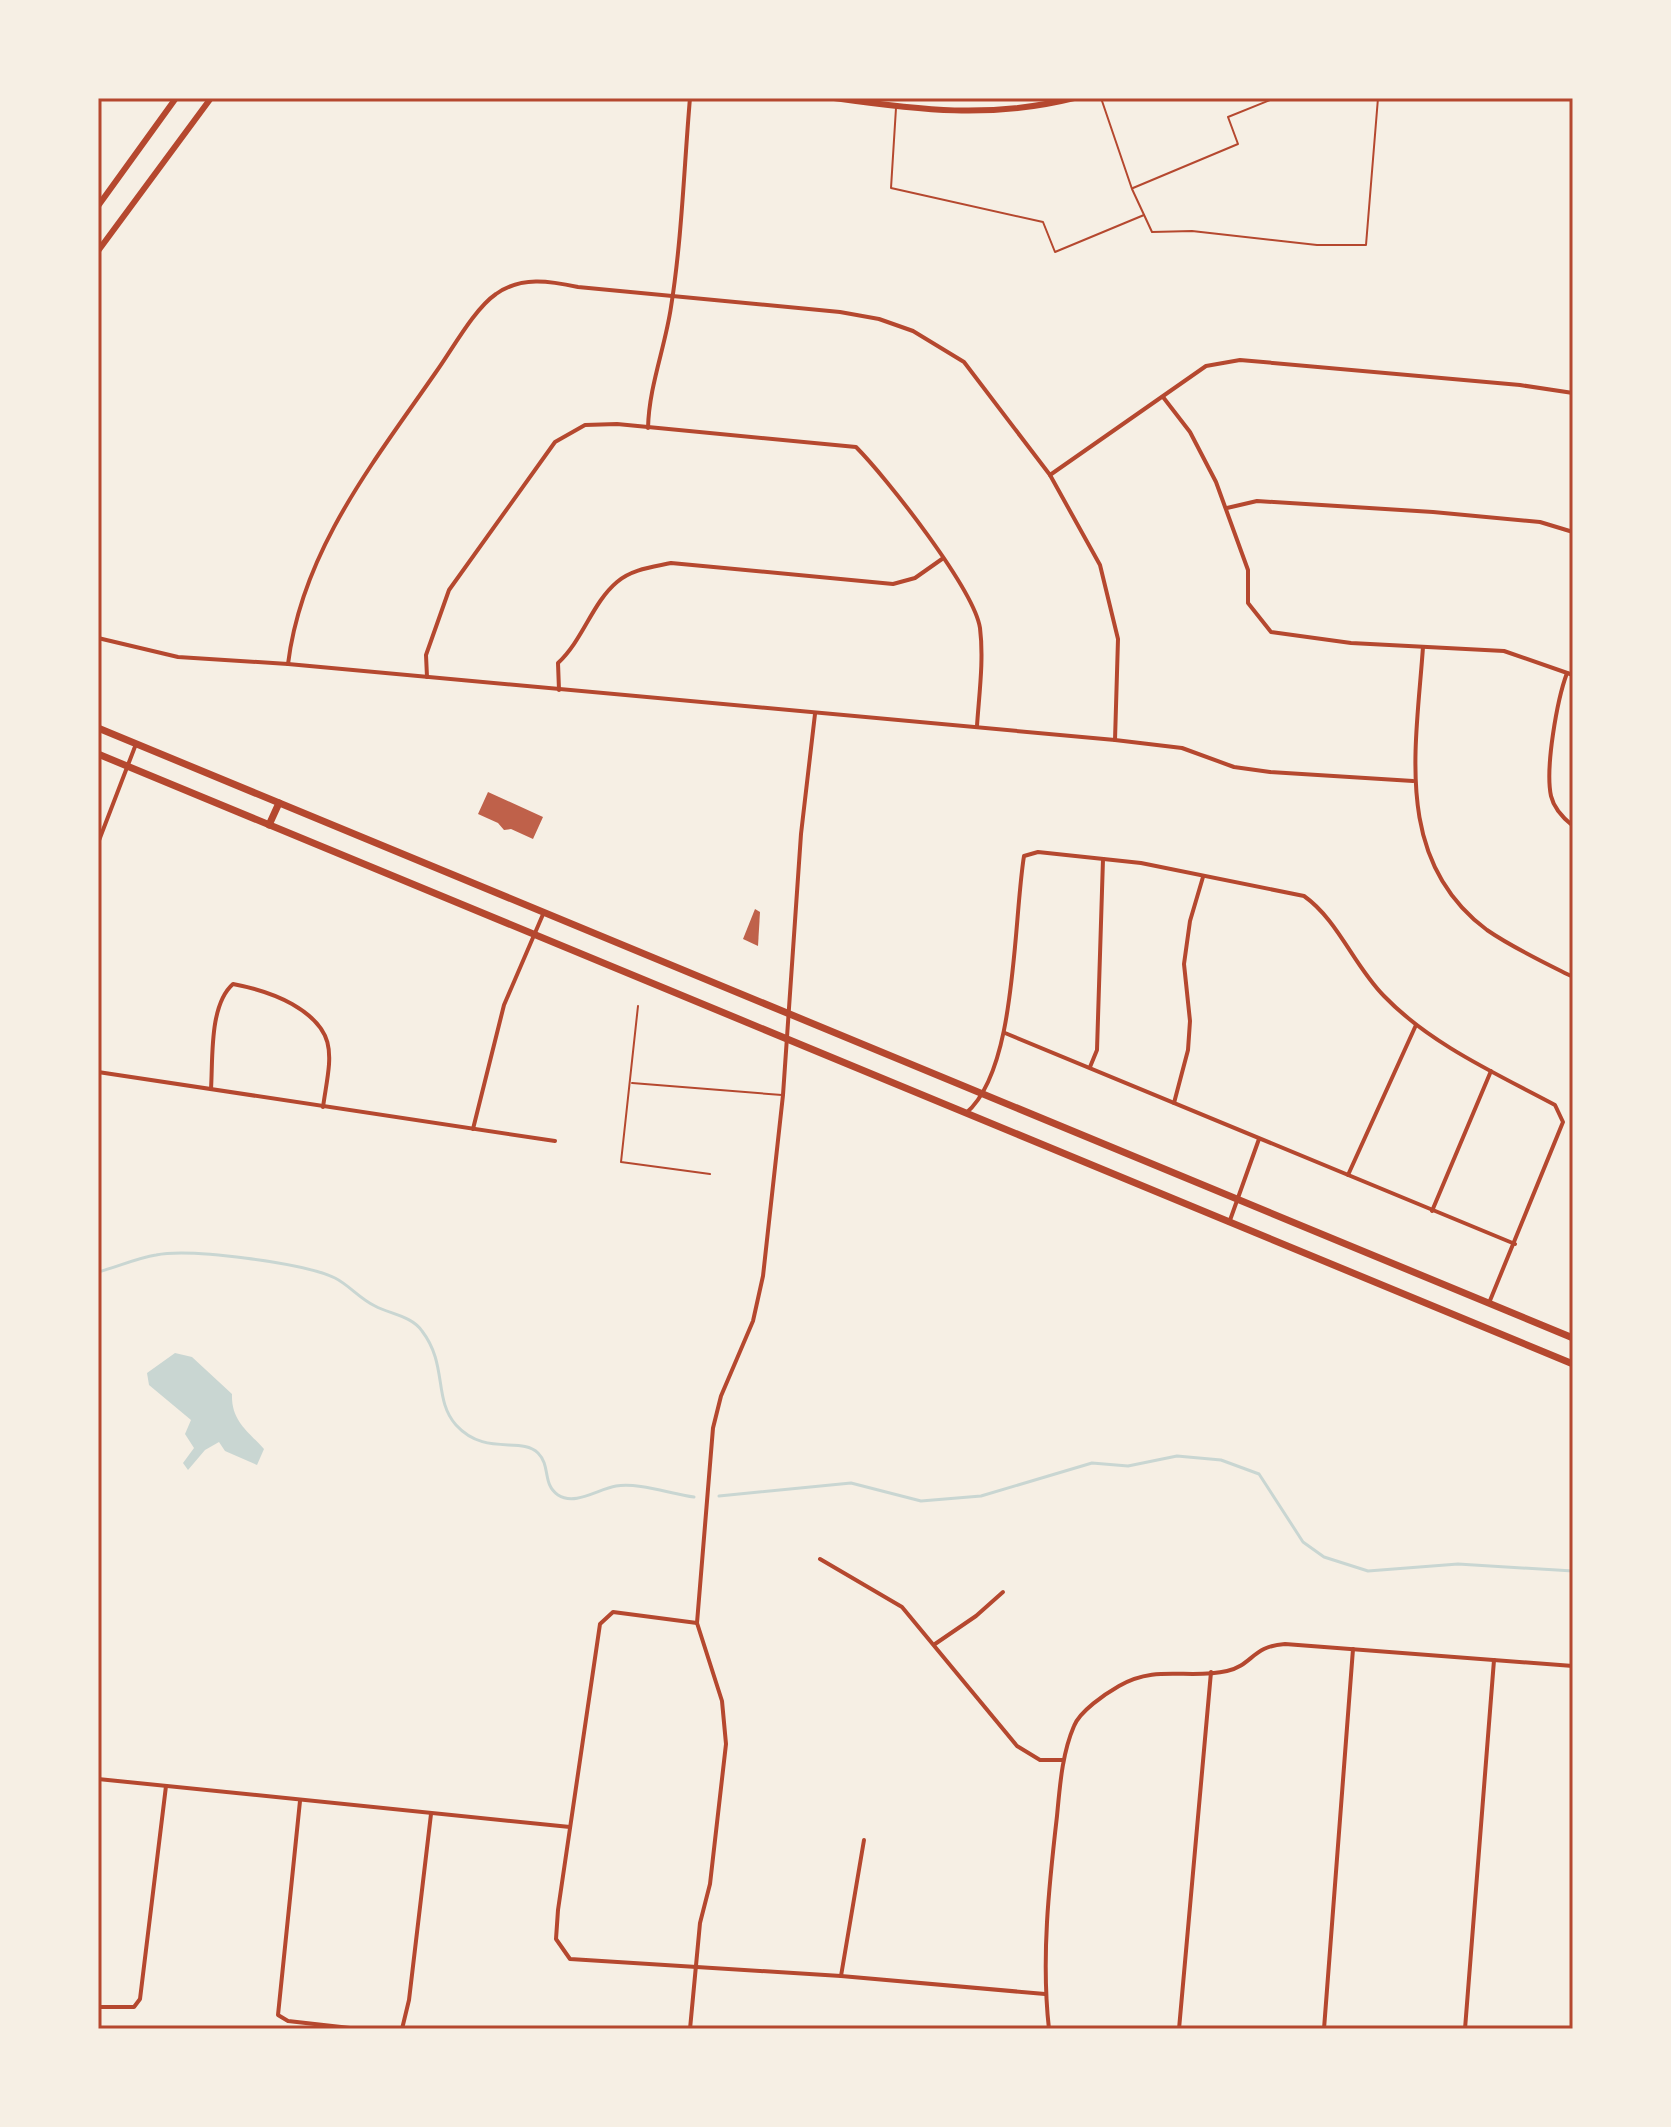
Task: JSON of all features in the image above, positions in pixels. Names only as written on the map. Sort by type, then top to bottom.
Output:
[{"type":"main road","points":[[98,206],[176,98]]},
{"type":"main road","points":[[98,251],[211,98]]},
{"type":"main road","points":[[834,98],[951,113],[1028,110],[1074,98]]},
{"type":"main road","points":[[896,107],[897,98]]},
{"type":"main road","points":[[98,728],[1573,1338]]},
{"type":"main road","points":[[98,754],[788,1039],[964,1115],[1573,1364]]},
{"type":"main road","points":[[269,825],[279,803]]},
{"type":"street","points":[[648,429],[648,405],[667,334],[673,295],[690,98]]},
{"type":"street","points":[[288,664],[292,632],[312,569],[341,511],[468,327],[495,294],[524,282],[544,280],[578,287],[840,312],[879,319],[913,331],[964,362],[1050,475],[1100,565],[1118,639],[1115,740]]},
{"type":"street","points":[[1050,475],[1206,366],[1240,360],[1573,393]]},
{"type":"street","points":[[1163,397],[1190,432],[1226,509],[1248,570],[1248,603],[1271,632],[1423,647],[1504,651],[1570,674],[1557,710],[1551,795],[1559,814],[1573,826]]},
{"type":"street","points":[[427,677],[426,655],[449,590],[555,442],[585,425],[856,447],[905,504],[972,606],[979,626],[977,726]]},
{"type":"street","points":[[1226,509],[1257,501],[1433,512],[1540,522],[1573,532]]},
{"type":"street","points":[[559,690],[558,663],[576,646],[586,624],[617,582],[640,569],[671,563],[893,584],[915,578],[942,559]]},
{"type":"street","points":[[98,638],[178,657],[288,664],[815,714],[977,726],[1182,748],[1234,767],[1258,771],[1413,781]]},
{"type":"street","points":[[1423,647],[1413,781],[1423,842],[1444,883],[1487,930],[1573,977]]},
{"type":"street","points":[[690,2029],[695,1968],[724,1784],[726,1744],[722,1701],[697,1623],[713,1428],[721,1396],[753,1321],[763,1276],[783,1095],[801,834],[815,714]]},
{"type":"street","points":[[98,843],[136,744]]},
{"type":"street","points":[[964,1115],[985,1095],[1005,1033],[1024,856],[1038,852],[1141,863],[1304,896],[1320,908],[1375,986],[1416,1025],[1491,1071],[1555,1105],[1563,1122],[1489,1303]]},
{"type":"street","points":[[1090,1067],[1097,1050],[1103,859]]},
{"type":"street","points":[[1174,1103],[1188,1050],[1190,1021],[1184,964],[1190,921],[1203,877]]},
{"type":"street","points":[[473,1129],[504,1005],[544,912]]},
{"type":"street","points":[[211,1089],[215,1035],[224,992],[233,984],[280,997],[316,1018],[326,1035],[329,1063],[323,1107]]},
{"type":"street","points":[[1348,1175],[1416,1025]]},
{"type":"street","points":[[1005,1033],[1515,1244]]},
{"type":"street","points":[[1432,1211],[1491,1071]]},
{"type":"street","points":[[98,1072],[555,1141]]},
{"type":"street","points":[[1229,1223],[1259,1139]]},
{"type":"street","points":[[820,1559],[902,1607],[1017,1746],[1040,1760],[1063,1760]]},
{"type":"street","points":[[935,1644],[1003,1592]]},
{"type":"street","points":[[697,1623],[613,1612],[600,1624],[556,1939],[570,1959],[841,1976],[1045,1994]]},
{"type":"street","points":[[1049,2029],[1045,1994],[1052,1861],[1063,1760],[1075,1722],[1118,1686],[1147,1673],[1211,1672],[1239,1667],[1264,1646],[1353,1649],[1573,1666]]},
{"type":"street","points":[[1324,2029],[1353,1649]]},
{"type":"street","points":[[1465,2029],[1494,1660]]},
{"type":"street","points":[[1179,2029],[1211,1672]]},
{"type":"street","points":[[98,1779],[570,1827]]},
{"type":"street","points":[[98,2007],[134,2007],[140,1999],[158,1872],[166,1786]]},
{"type":"street","points":[[300,1801],[278,2015],[288,2021],[359,2029]]},
{"type":"street","points":[[402,2029],[409,2000],[431,1814]]},
{"type":"street","points":[[841,1976],[864,1840]]},
{"type":"lane","points":[[1101,98],[1132,189],[1152,232],[1192,231],[1317,245],[1366,245],[1378,98]]},
{"type":"lane","points":[[1132,189],[1238,144],[1228,117],[1275,98]]},
{"type":"lane","points":[[896,107],[891,188],[984,206],[1043,222],[1055,252],[1144,215]]},
{"type":"lane","points":[[638,1006],[621,1162],[710,1174]]},
{"type":"lane","points":[[631,1083],[783,1095]]},
{"type":"shaded area","points":[[175,1353],[192,1357],[232,1394],[237,1419],[264,1449],[257,1465],[225,1451],[219,1442],[205,1450],[188,1470],[183,1463],[194,1448],[185,1434],[191,1420],[149,1385],[147,1373]]},
{"type":"building","points":[[488,792],[543,817],[533,839],[511,829],[504,830],[498,823],[478,814]]},
{"type":"building","points":[[755,909],[760,912],[758,946],[743,939]]},
{"type":"waterway","points":[[98,1272],[142,1258],[172,1253],[274,1262],[320,1272],[345,1284],[370,1303],[418,1326],[435,1356],[445,1404],[456,1425],[479,1440],[531,1448],[542,1458],[550,1486],[558,1495],[579,1498],[625,1485],[694,1497]]},
{"type":"waterway","points":[[719,1496],[851,1483],[921,1501],[981,1496],[1092,1463],[1128,1466],[1177,1456],[1221,1460],[1259,1474],[1303,1542],[1324,1557],[1368,1571],[1458,1564],[1573,1571]]}]
